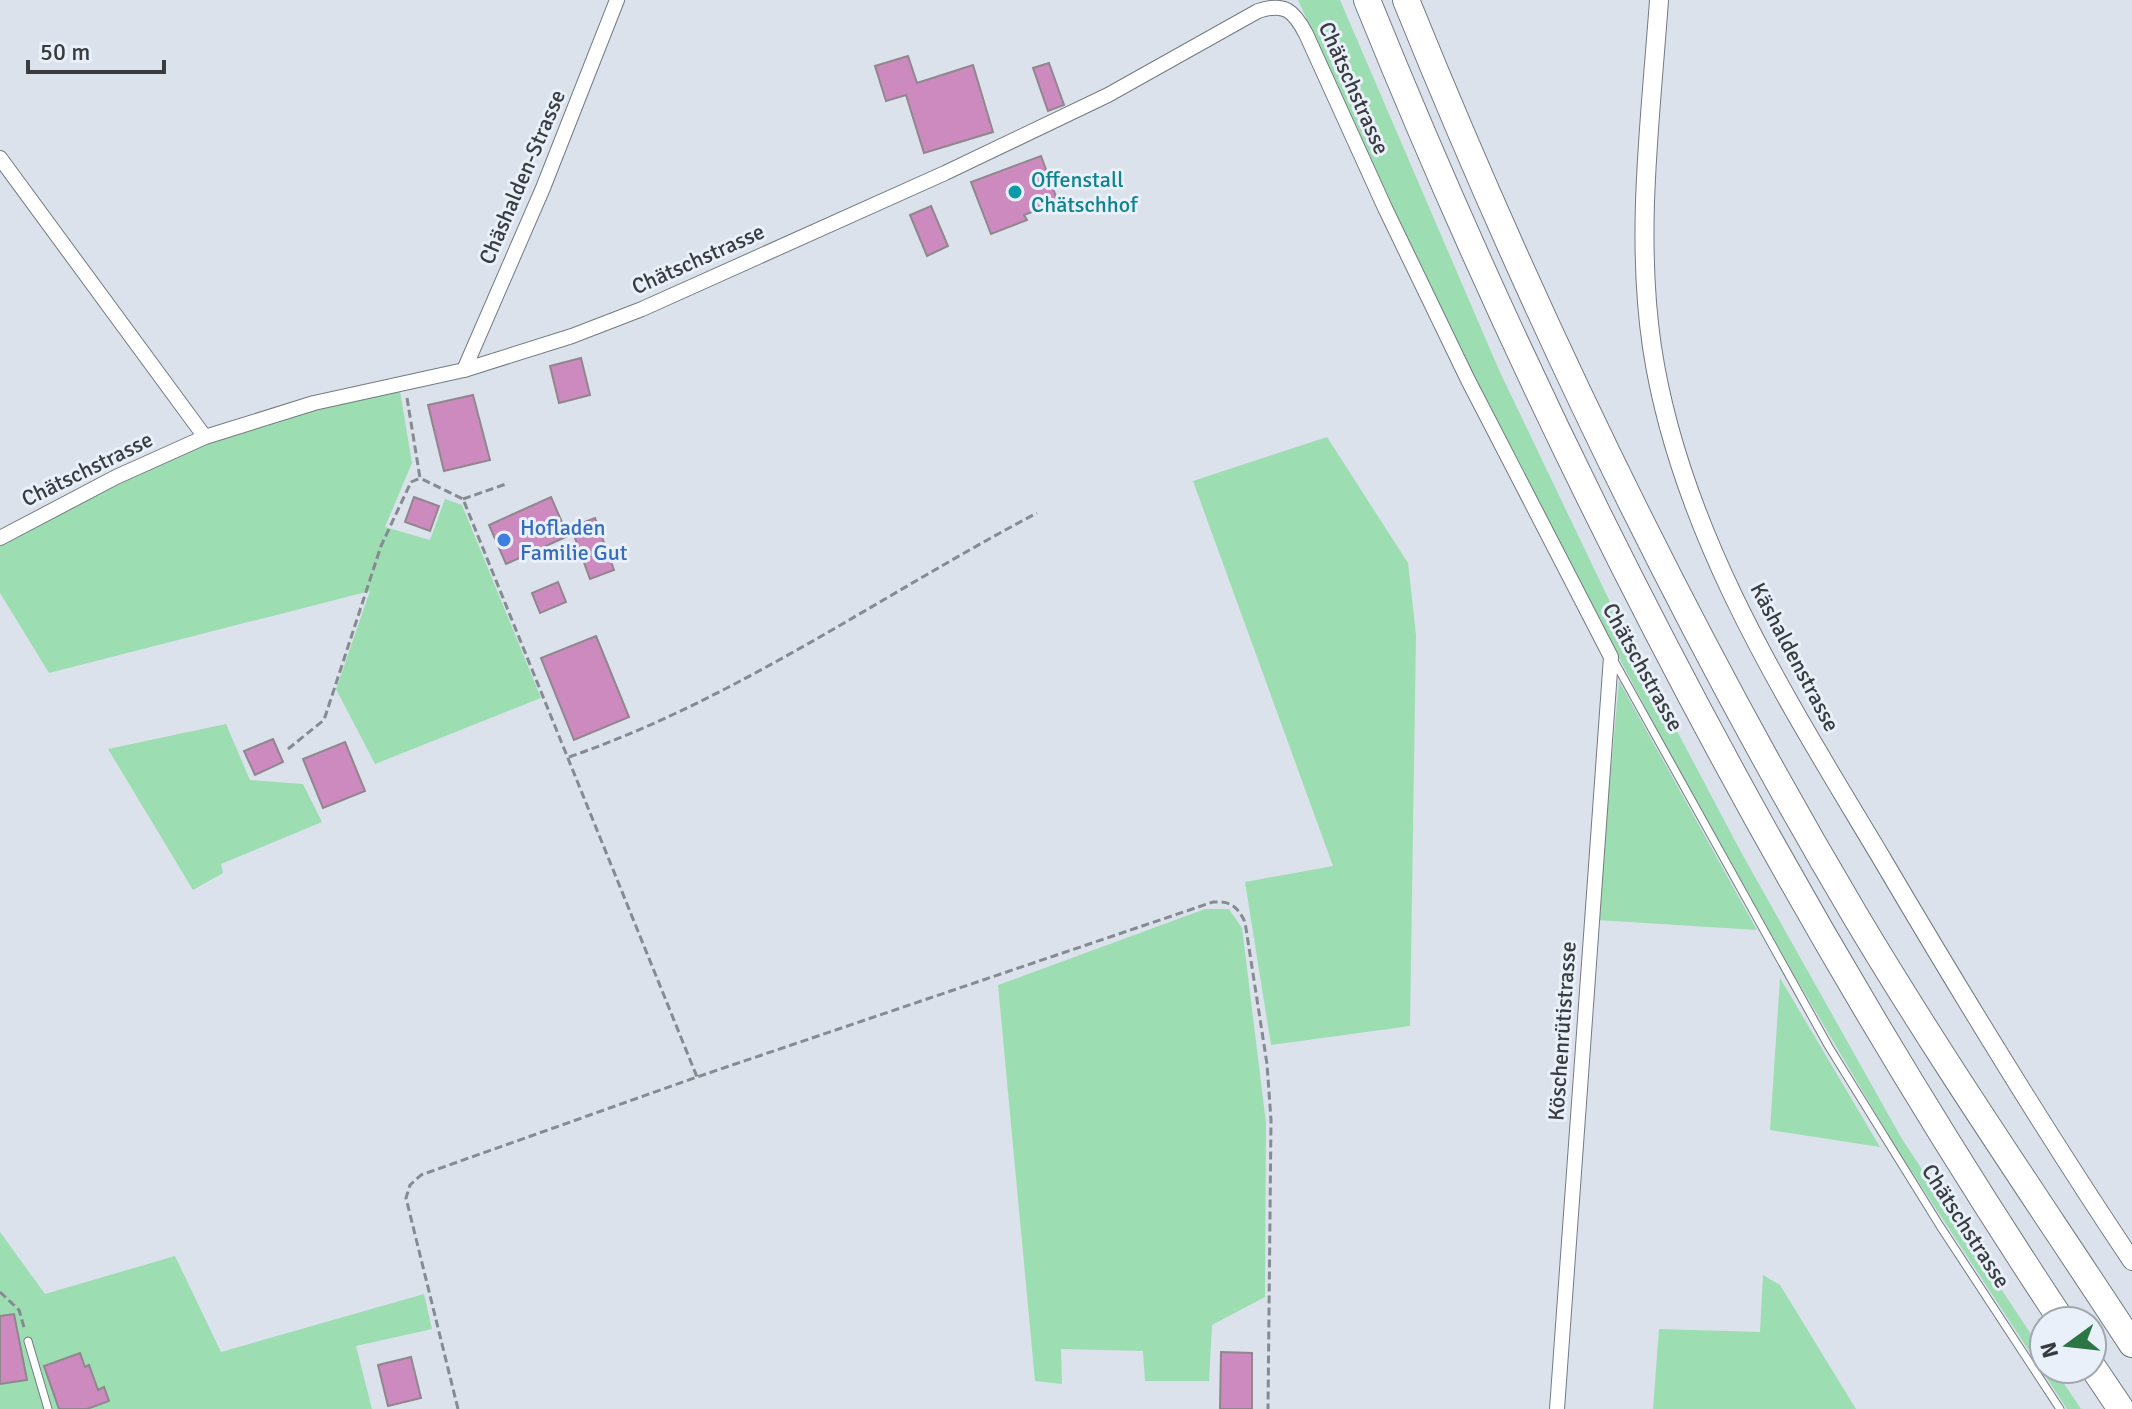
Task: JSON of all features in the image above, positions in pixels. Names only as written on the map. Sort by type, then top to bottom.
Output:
[{"type":"highway","points":[[1367,0],[1509,330],[1679,675],[1775,851],[1868,1011],[2052,1305]]},
{"type":"highway","points":[[1406,0],[1496,212],[1579,393],[1759,747],[1916,1015],[2132,1344]]},
{"type":"highway","points":[[2105,1385],[2121,1409]]},
{"type":"street","name":"Chäshalden-Strasse","points":[[464,370],[543,188],[617,0]]},
{"type":"street","name":"Käshaldenstrasse","points":[[1659,0],[1646,196],[1646,284],[1658,381],[1674,444],[1695,505],[1746,620],[1825,763],[1992,1043],[2132,1261]]},
{"type":"street","name":"Chätschstrasse","points":[[0,538],[116,477],[205,437],[314,403],[464,370],[572,336],[642,309],[1027,134],[1108,95],[1258,11],[1279,7],[1298,19],[1306,34],[1454,352],[1611,657]]},
{"type":"street","points":[[0,158],[205,437]]},
{"type":"street","name":"Köschenrütistrasse","points":[[1557,1409],[1611,657]]},
{"type":"lane","name":"Chätschstrasse","points":[[1611,657],[1829,1047],[1932,1213],[2060,1409]]},
{"type":"lane","points":[[28,1341],[48,1409]]},
{"type":"path","points":[[404,384],[420,478]]},
{"type":"path","points":[[288,749],[324,720],[381,546],[411,482],[420,478],[463,499],[697,1077]]},
{"type":"path","points":[[463,499],[506,484]]},
{"type":"path","points":[[569,757],[621,738],[800,651],[978,544],[1037,513]]},
{"type":"path","points":[[458,1409],[406,1198],[410,1185],[421,1175],[697,1077],[1213,902],[1227,901],[1237,907],[1245,922],[1267,1064],[1271,1120],[1268,1409]]},
{"type":"path","points":[[0,1292],[19,1310],[28,1341]]},
{"type":"green space","points":[[1298,0],[1340,0],[1499,370],[1622,627],[1741,852],[1902,1139],[2028,1330],[2028,1349],[1893,1143],[1663,741],[1495,422]]},
{"type":"green space","points":[[400,391],[412,463],[385,527],[430,540],[445,499],[462,505],[541,698],[375,764],[336,689],[370,591],[49,673],[0,593],[0,546],[131,475],[198,444],[284,416]]},
{"type":"green space","points":[[1327,437],[1408,563],[1416,635],[1410,1026],[1271,1045],[1245,882],[1333,866],[1193,481]]},
{"type":"green space","points":[[1619,681],[1757,930],[1597,920]]},
{"type":"green space","points":[[226,724],[250,780],[303,784],[322,822],[221,864],[223,873],[193,890],[108,749]]},
{"type":"green space","points":[[1205,909],[1229,909],[1242,928],[1266,1123],[1265,1297],[1212,1325],[1209,1381],[1145,1381],[1143,1351],[1061,1349],[1062,1384],[1035,1381],[998,985]]},
{"type":"green space","points":[[1780,978],[1880,1147],[1770,1130]]},
{"type":"green space","points":[[0,1232],[45,1294],[175,1256],[221,1352],[424,1294],[432,1329],[356,1346],[372,1409],[0,1409]]},
{"type":"green space","points":[[1763,1275],[1780,1285],[1856,1409],[1653,1409],[1659,1329],[1760,1332]]},
{"type":"green space","points":[[2051,1385],[2065,1385],[2081,1409],[2067,1409]]},
{"type":"building","points":[[908,56],[917,83],[973,65],[993,132],[924,153],[906,95],[886,101],[875,66]]},
{"type":"building","points":[[1049,63],[1064,105],[1048,111],[1033,68]]},
{"type":"building","name":"Offenstall Chätschhof","points":[[1041,156],[1058,202],[1024,215],[1027,220],[991,234],[971,182]]},
{"type":"building","points":[[931,206],[948,246],[927,256],[910,215]]},
{"type":"building","points":[[581,358],[590,395],[559,403],[550,366]]},
{"type":"building","points":[[473,395],[490,460],[444,471],[428,405]]},
{"type":"building","points":[[414,497],[439,506],[430,531],[405,522]]},
{"type":"building","points":[[551,497],[568,536],[506,564],[489,525]]},
{"type":"building","points":[[595,518],[614,570],[590,579],[571,527]]},
{"type":"building","points":[[558,582],[566,602],[540,613],[532,593]]},
{"type":"building","points":[[596,636],[629,717],[574,740],[541,658]]},
{"type":"building","points":[[273,739],[283,762],[255,775],[244,751]]},
{"type":"building","points":[[345,742],[365,791],[323,808],[303,759]]},
{"type":"building","points":[[14,1314],[27,1380],[0,1384],[0,1316]]},
{"type":"building","points":[[1221,1352],[1252,1353],[1252,1409],[1220,1409]]},
{"type":"building","points":[[80,1353],[85,1367],[89,1365],[98,1390],[104,1387],[109,1401],[87,1409],[59,1409],[44,1366]]},
{"type":"building","points":[[411,1357],[421,1398],[388,1406],[378,1365]]},
{"type":"place","name":"Offenstall Chätschhof","points":[[1015,192]]},
{"type":"place","name":"Hofladen Familie Gut","points":[[504,540]]}]
